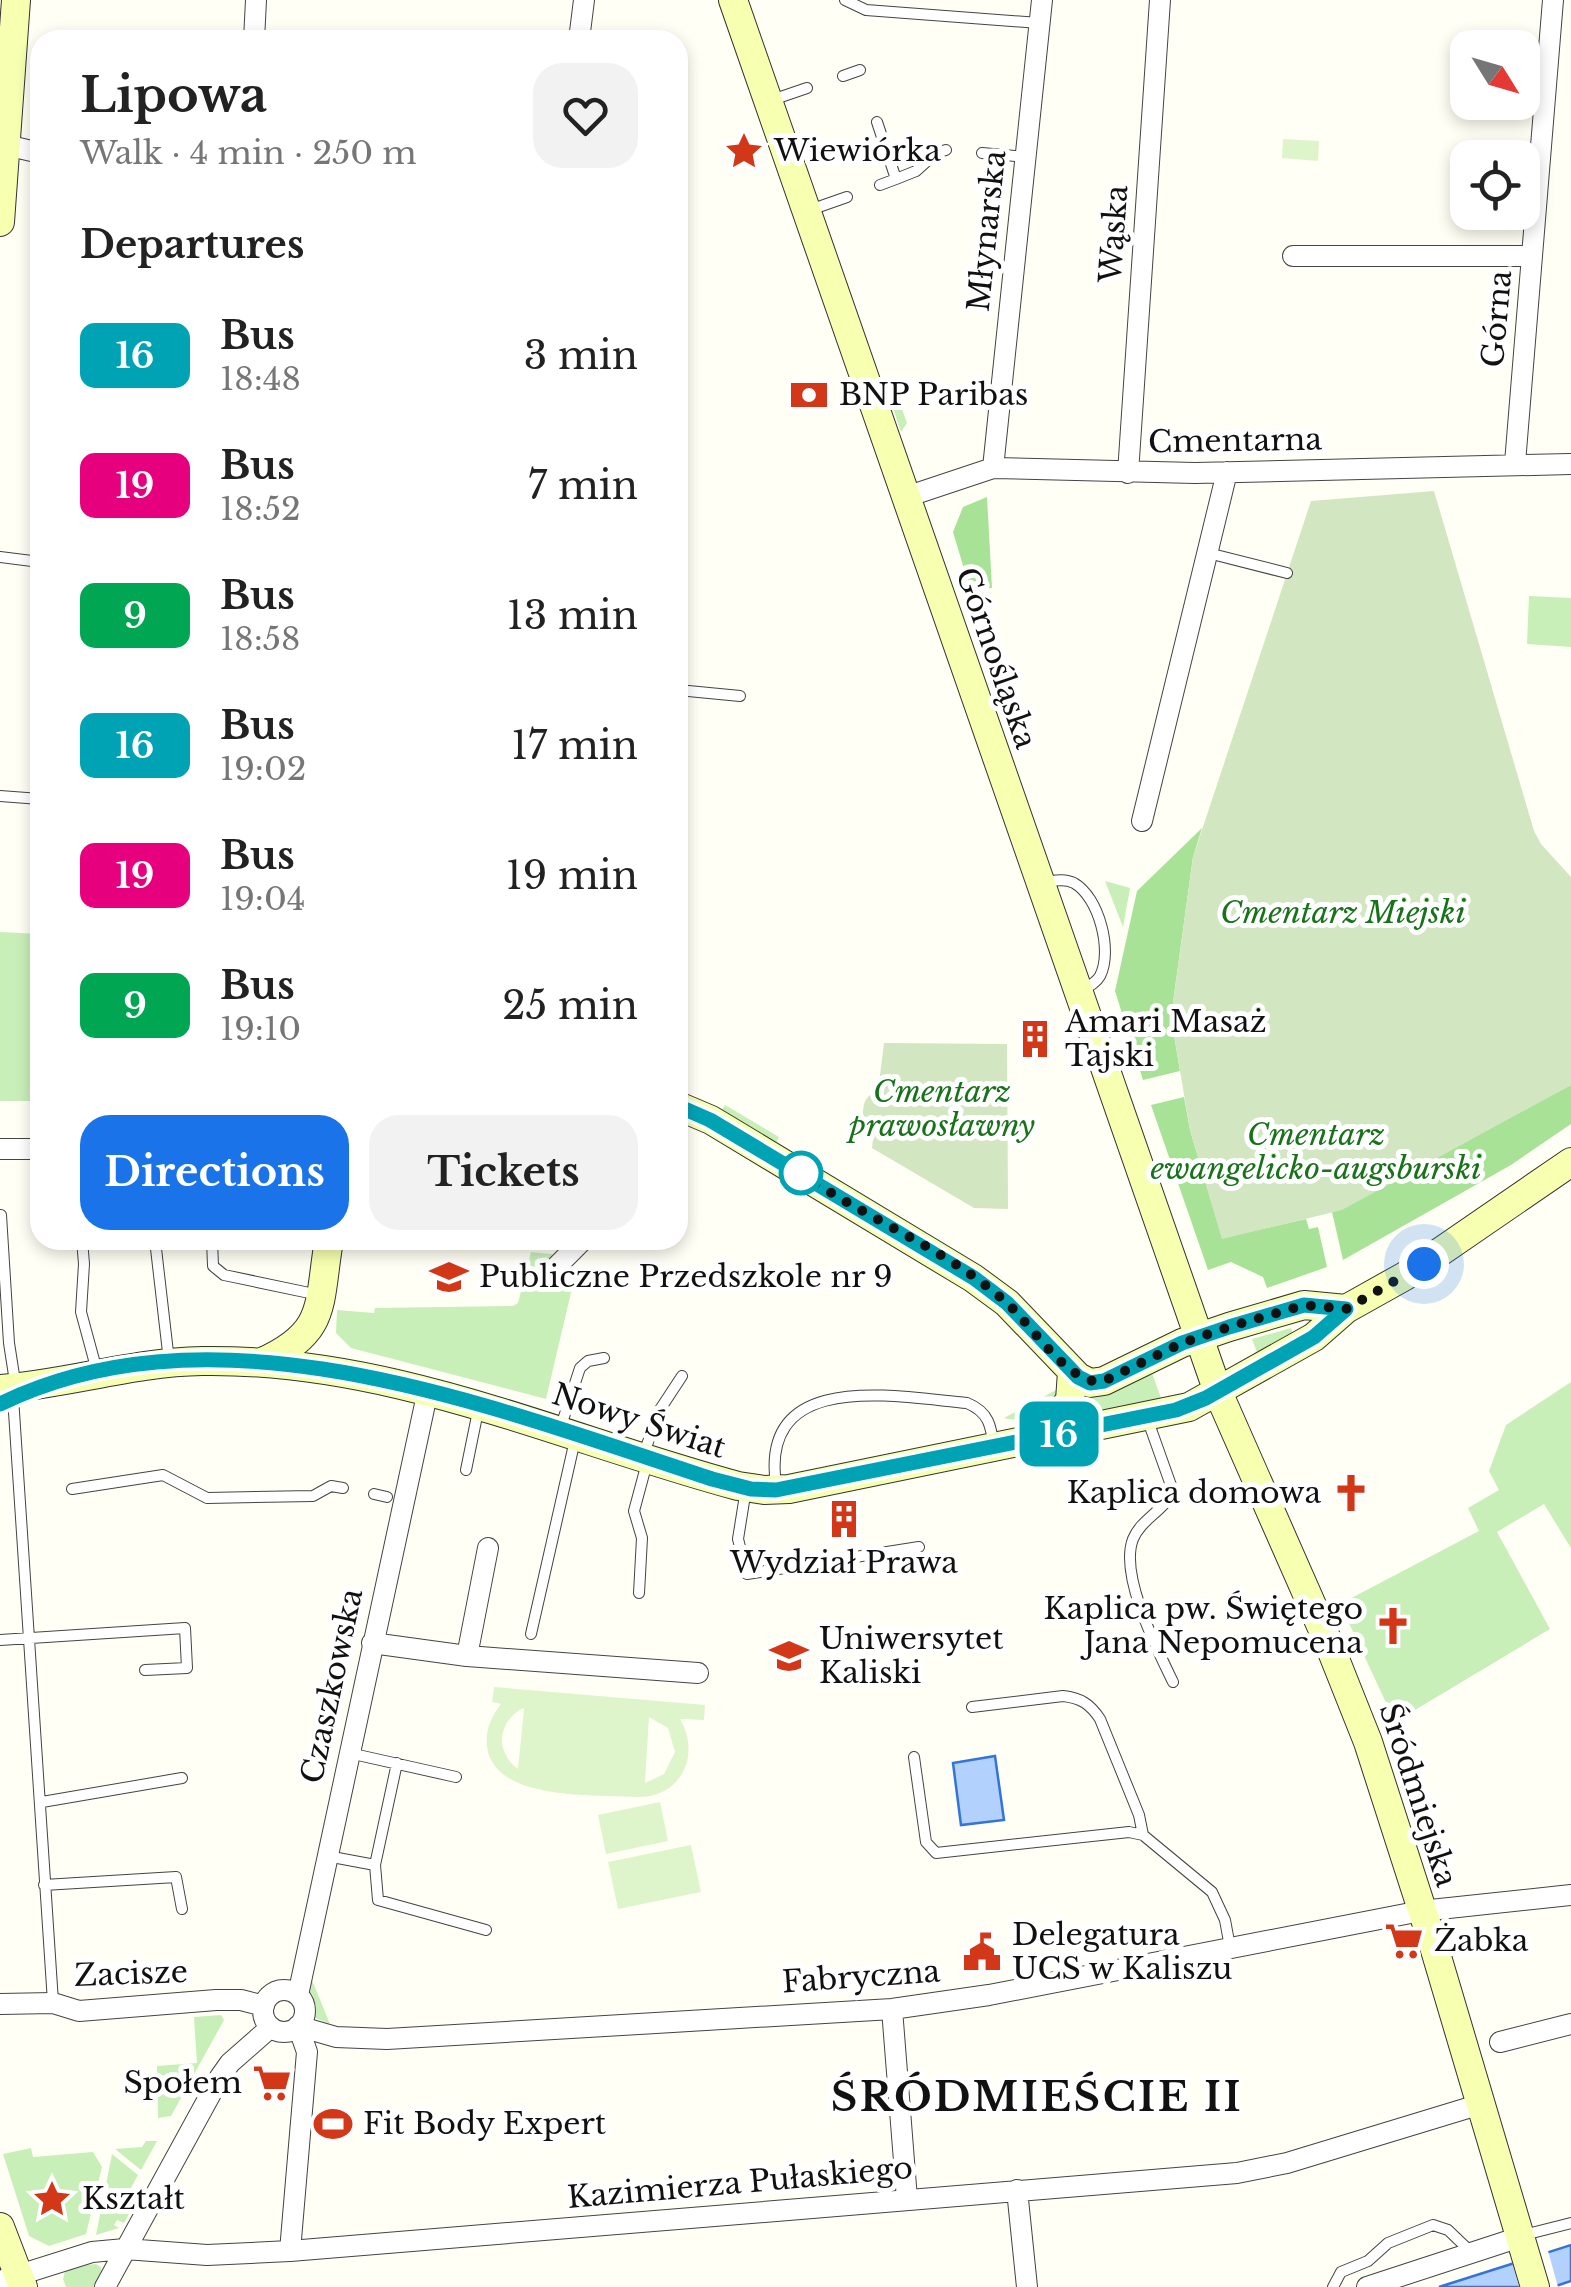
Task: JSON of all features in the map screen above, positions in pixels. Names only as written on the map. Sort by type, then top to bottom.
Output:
[{"type":"street","points":[[0,222],[6,145],[5,84],[16,0]]},
{"type":"street","points":[[254,30],[256,0]]},
{"type":"street","points":[[580,30],[584,0]]},
{"type":"street","name":"Górnośląska","points":[[733,0],[1198,1337]]},
{"type":"street","name":"Młynarska","points":[[993,468],[1042,0]]},
{"type":"street","name":"Wąska","points":[[1128,472],[1160,0]]},
{"type":"street","name":"Górna","points":[[1515,463],[1553,0]]},
{"type":"street","points":[[6,145],[30,151]]},
{"type":"street","points":[[1293,256],[1532,256]]},
{"type":"street","name":"Cmentarna","points":[[906,497],[993,468],[1227,472],[1571,464]]},
{"type":"street","points":[[1142,821],[1227,472]]},
{"type":"street","points":[[688,1110],[974,1278],[1007,1303],[1072,1372],[1090,1383],[1104,1381],[1198,1337],[1304,1305],[1346,1309]]},
{"type":"street","points":[[0,1150],[30,1148]]},
{"type":"street","name":"Nowy Świat","points":[[11,1390],[169,1362],[260,1363],[360,1374],[479,1405],[746,1488],[776,1490],[1188,1406],[1314,1337],[1346,1309],[1430,1260],[1571,1162]]},
{"type":"street","points":[[260,1363],[300,1342],[318,1306],[327,1250]]},
{"type":"street","points":[[554,1269],[573,1250]]},
{"type":"street","points":[[318,1306],[326,1351],[360,1374]]},
{"type":"street","name":"Śródmiejska","points":[[1198,1337],[1218,1392],[1354,1704],[1535,2287]]},
{"type":"street","points":[[1042,1438],[1070,1400],[1072,1372]]},
{"type":"street","name":"Czaszkowska","points":[[298,1995],[428,1390]]},
{"type":"street","points":[[467,1656],[488,1548]]},
{"type":"street","points":[[372,1643],[467,1656],[698,1672]]},
{"type":"street","name":"Fabryczna","points":[[298,2026],[326,2035],[387,2039],[892,2009],[988,1995],[1421,1911],[1571,1895]]},
{"type":"street","points":[[278,1991],[298,1995],[305,2014],[298,2026],[285,2032],[271,2027],[264,2018],[264,2006],[278,1991]]},
{"type":"street","name":"Zacisze","points":[[0,2004],[53,2003],[79,2012],[216,2000],[241,2000],[264,2006]]},
{"type":"street","points":[[892,2009],[907,2200]]},
{"type":"street","points":[[1500,2042],[1571,2024]]},
{"type":"street","points":[[290,2251],[307,2052],[298,2026]]},
{"type":"street","points":[[104,2287],[220,2077],[271,2027]]},
{"type":"street","points":[[307,2052],[326,2035]]},
{"type":"street","name":"Kazimierza Pułaskiego","points":[[13,2281],[92,2252],[125,2249],[207,2255],[290,2251],[1237,2173],[1288,2163],[1480,2104]]},
{"type":"street","points":[[1017,2190],[1027,2287]]},
{"type":"street","points":[[0,2227],[13,2281]]},
{"type":"street","points":[[1367,2287],[1520,2240]]},
{"type":"lane","points":[[845,0],[866,10],[1040,23]]},
{"type":"lane","points":[[843,76],[860,70]]},
{"type":"lane","points":[[768,101],[807,88]]},
{"type":"lane","points":[[877,122],[896,179]]},
{"type":"lane","points":[[880,185],[916,171],[936,153],[946,150]]},
{"type":"lane","points":[[982,152],[1025,156]]},
{"type":"lane","points":[[806,212],[847,197]]},
{"type":"lane","points":[[1207,552],[1287,574]]},
{"type":"lane","points":[[0,557],[30,561]]},
{"type":"lane","points":[[688,691],[740,696]]},
{"type":"lane","points":[[0,796],[30,798]]},
{"type":"lane","points":[[1039,882],[1064,880],[1077,884],[1094,906],[1102,933],[1103,968],[1098,980],[1077,993]]},
{"type":"lane","points":[[1,1215],[53,2003]]},
{"type":"lane","points":[[83,1250],[81,1312],[97,1372]]},
{"type":"lane","points":[[156,1250],[169,1362]]},
{"type":"lane","points":[[212,1250],[213,1266],[224,1275],[318,1306]]},
{"type":"lane","points":[[531,1634],[580,1368],[588,1360],[604,1358]]},
{"type":"lane","points":[[639,1593],[642,1538],[634,1510],[659,1411],[682,1376]]},
{"type":"lane","points":[[776,1490],[774,1473],[780,1437],[796,1415],[820,1401],[871,1395],[968,1403],[990,1420],[994,1448]]},
{"type":"lane","points":[[466,1470],[479,1405]]},
{"type":"lane","points":[[1147,1417],[1174,1491],[1136,1534],[1131,1553],[1140,1612],[1172,1682]]},
{"type":"lane","points":[[72,1489],[162,1475],[206,1498],[313,1496],[331,1486],[343,1488]]},
{"type":"lane","points":[[746,1488],[738,1539],[747,1574],[919,1547]]},
{"type":"lane","points":[[374,1494],[387,1497]]},
{"type":"lane","points":[[0,1640],[185,1628],[187,1668],[145,1670]]},
{"type":"lane","points":[[972,1707],[1063,1696],[1085,1702],[1100,1719],[1139,1815],[1143,1835]]},
{"type":"lane","points":[[348,1752],[456,1777]]},
{"type":"lane","points":[[914,1757],[926,1842],[936,1854],[1129,1832],[1143,1835],[1212,1892],[1225,1920],[1230,1947]]},
{"type":"lane","points":[[398,1763],[375,1865],[378,1900],[486,1930]]},
{"type":"lane","points":[[42,1802],[182,1778]]},
{"type":"lane","points":[[326,1856],[375,1865]]},
{"type":"lane","points":[[44,1885],[176,1877],[182,1909]]},
{"type":"lane","points":[[1520,2240],[1571,2223]]},
{"type":"lane","points":[[1332,2287],[1342,2272],[1368,2260],[1388,2243],[1433,2226],[1448,2230],[1472,2252]]},
{"type":"green space","points":[[1283,139],[1319,141],[1318,161],[1282,158]]},
{"type":"green space","points":[[892,381],[907,423],[901,432],[886,387]]},
{"type":"green space","name":"Cmentarz Miejski","points":[[1434,491],[1534,831],[1571,877],[1571,1085],[1342,1210],[1222,1239],[1190,1130],[1171,1017],[1193,857],[1311,501]]},
{"type":"green space","points":[[987,497],[992,588],[970,589],[953,532],[963,507]]},
{"type":"green space","points":[[1529,596],[1571,598],[1571,647],[1527,644]]},
{"type":"green space","points":[[1202,828],[1193,857],[1171,1017],[1180,1071],[1143,1080],[1115,991],[1137,891]]},
{"type":"green space","points":[[1105,881],[1130,888],[1123,927]]},
{"type":"green space","points":[[0,932],[30,934],[30,1101],[0,1101]]},
{"type":"green space","name":"Cmentarz prawosławny","points":[[884,1043],[1007,1044],[1008,1209],[974,1208],[872,1148],[874,1131],[863,1118],[863,1109],[867,1098],[878,1091]]},
{"type":"green space","points":[[1571,1085],[1571,1124],[1511,1165],[1343,1260],[1332,1212]]},
{"type":"green space","points":[[1184,1097],[1222,1238],[1306,1219],[1309,1229],[1318,1227],[1327,1267],[1267,1288],[1263,1277],[1231,1262],[1208,1270],[1151,1105]]},
{"type":"green space","points":[[725,1105],[779,1137],[776,1143],[771,1144],[720,1113]]},
{"type":"green space","points":[[531,1252],[552,1254],[554,1269],[573,1284],[546,1399],[351,1348],[336,1333],[337,1310],[374,1313],[375,1308],[513,1306],[518,1303]]},
{"type":"green space","points":[[1291,1328],[1294,1336],[1258,1355],[1252,1339]]},
{"type":"green space","points":[[1151,1370],[1162,1401],[1075,1414],[1082,1394]]},
{"type":"green space","points":[[1571,1382],[1571,1548],[1544,1504],[1497,1532],[1550,1629],[1395,1722],[1340,1604],[1479,1531],[1468,1508],[1499,1490],[1489,1471],[1506,1425]]},
{"type":"green space","points":[[1060,1388],[1053,1404],[1039,1415],[1004,1418]]},
{"type":"green space","points":[[494,1687],[705,1705],[704,1720],[680,1719],[688,1746],[683,1772],[676,1782],[653,1795],[637,1797],[549,1792],[508,1778],[494,1765],[487,1747],[490,1724],[501,1704],[492,1702]],"holes":[[[524,1709],[518,1769],[505,1754],[502,1737],[508,1721]],[[649,1717],[668,1728],[675,1752],[664,1774],[645,1783]]]},
{"type":"green space","points":[[660,1802],[668,1841],[606,1854],[598,1815]]},
{"type":"green space","points":[[691,1845],[701,1892],[618,1909],[608,1862]]},
{"type":"green space","points":[[307,1978],[312,1980],[330,2024],[315,2018]]},
{"type":"green space","points":[[221,2015],[224,2020],[171,2116],[158,2118],[157,2066],[197,2063],[194,2017]]},
{"type":"green space","points":[[146,2141],[157,2141],[141,2170],[115,2149],[142,2147]]},
{"type":"green space","points":[[31,2148],[33,2157],[93,2152],[102,2167],[86,2234],[49,2246],[29,2236],[3,2154]]},
{"type":"green space","points":[[112,2154],[138,2175],[126,2197],[133,2207],[124,2223],[117,2220],[114,2225],[119,2228],[96,2235]]},
{"type":"green space","points":[[86,2265],[101,2267],[96,2287],[66,2287],[65,2271]]},
{"type":"water","points":[[995,1756],[1004,1820],[961,1825],[953,1763]]},
{"type":"water","points":[[1571,2245],[1571,2281],[1553,2287],[1439,2287]]},
{"type":"pier","points":[[1547,2247],[1558,2287],[1519,2287],[1511,2258]]},
{"type":"bus line","name":"16","points":[[0,1404],[38,1385],[137,1366],[200,1360],[333,1370],[410,1384],[712,1479],[751,1489],[776,1490],[1176,1410],[1206,1398],[1314,1337],[1346,1309],[1304,1305],[1198,1337],[1104,1381],[1090,1383],[1072,1372],[1007,1303],[974,1278],[688,1110]]},
{"type":"place","name":"Wiewiórka","points":[[744,151]]},
{"type":"place","name":"BNP Paribas","points":[[809,395]]},
{"type":"place","name":"Amari Masaż Tajski","points":[[1035,1039]]},
{"type":"place","name":"Publiczne Przedszkole nr 9","points":[[449,1277]]},
{"type":"place","name":"Kaplica domowa","points":[[1351,1493]]},
{"type":"place","name":"Wydział Prawa","points":[[844,1519]]},
{"type":"place","name":"Kaplica pw. Świętego Jana Nepomucena","points":[[1393,1626]]},
{"type":"place","name":"Uniwersytet Kaliski","points":[[789,1656]]},
{"type":"place","name":"Żabka","points":[[1404,1941]]},
{"type":"place","name":"Delegatura UCS w Kaliszu","points":[[982,1952]]},
{"type":"place","name":"Społem","points":[[272,2083]]},
{"type":"place","name":"Fit Body Expert","points":[[333,2124]]},
{"type":"place","name":"Kształt","points":[[52,2199]]},
{"type":"district","name":"ŚRÓDMIEŚCIE II","points":[[1037,2097]]},
{"type":"route","points":[[801,1173],[990,1290],[1072,1372],[1090,1383],[1104,1381],[1198,1337],[1304,1305],[1346,1309],[1424,1264]]},
{"type":"park label","name":"Cmentarz ewangelicko-augsburski","points":[[1316,1152]]}]
